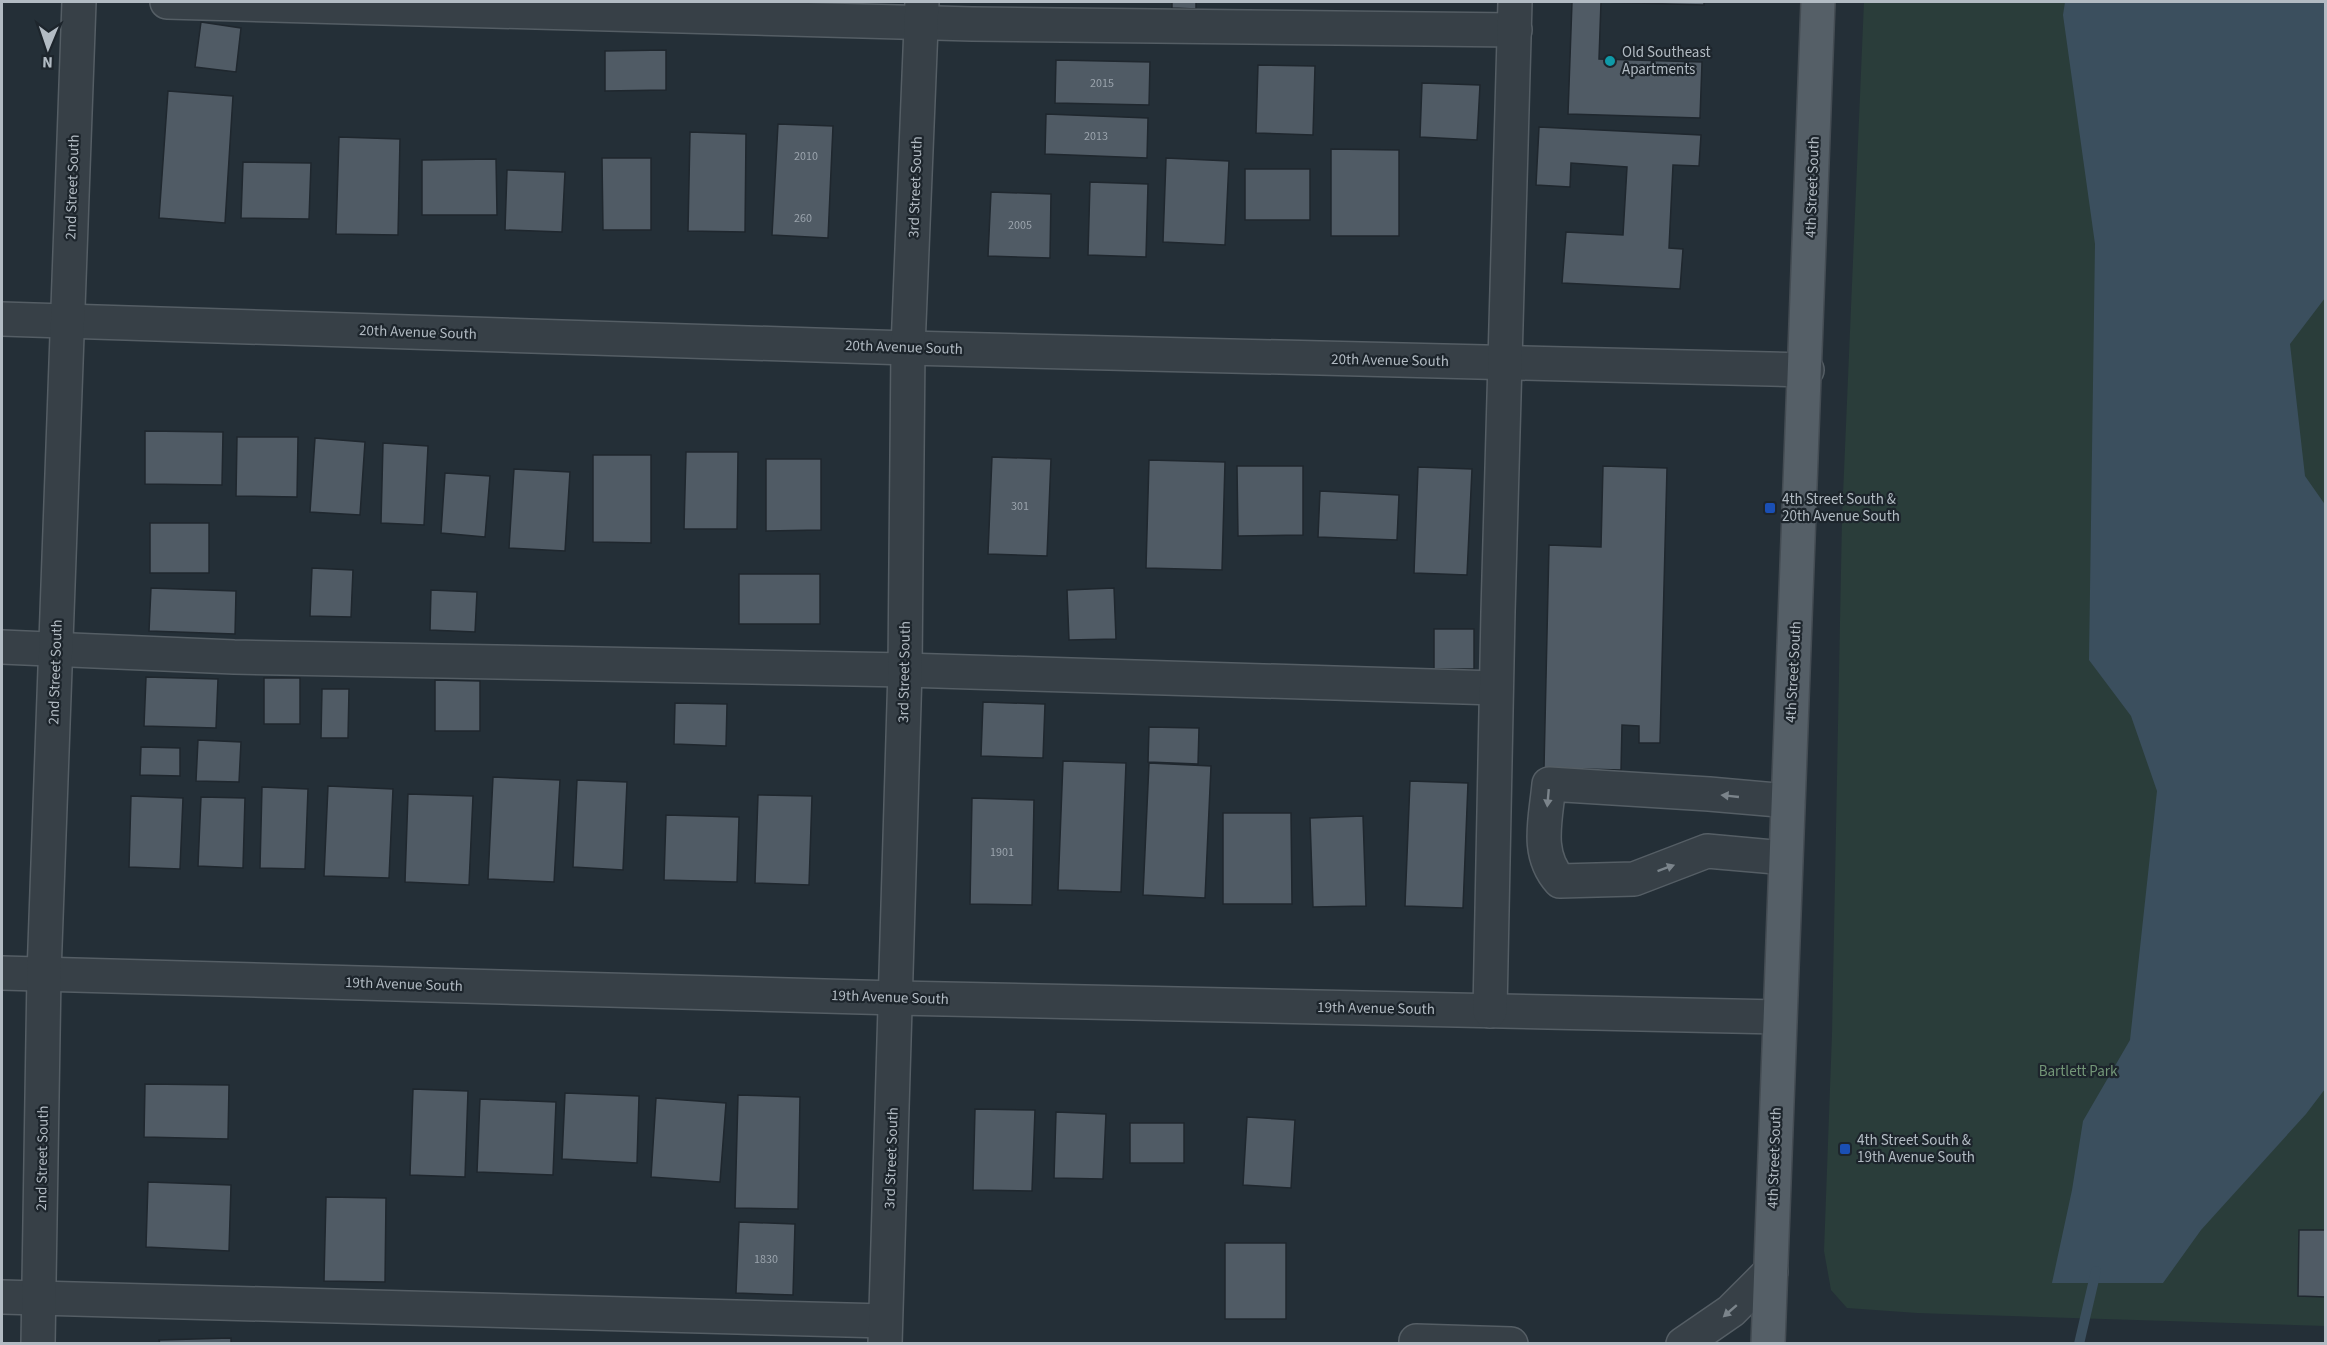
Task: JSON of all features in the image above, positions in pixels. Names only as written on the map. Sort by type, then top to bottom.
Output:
[{"type":"main road","name":"4th Street South","points":[[1768,1344],[1785,858],[1807,370],[1818,2]]},
{"type":"street","name":"2nd Street South","points":[[38,1344],[44,974],[79,2]]},
{"type":"street","points":[[167,2],[922,12],[1515,16],[1496,688],[1490,1011]]},
{"type":"street","name":"3rd Street South","points":[[885,1332],[897,998],[905,670],[908,348],[922,12]]},
{"type":"street","name":"20th Avenue South","points":[[2,319],[908,348],[1807,370]]},
{"type":"street","points":[[2,647],[603,666],[905,670],[1496,688]]},
{"type":"street","points":[[1785,858],[1707,851],[1634,879],[1560,881],[1549,868],[1544,852],[1549,784],[1788,801]]},
{"type":"street","name":"19th Avenue South","points":[[2,973],[897,998],[1779,1017]]},
{"type":"street","points":[[1683,1344],[1731,1311],[1771,1271]]},
{"type":"street","points":[[2,1297],[885,1332]]},
{"type":"street","points":[[1416,1341],[1511,1344]]},
{"type":"green space","name":"Bartlett Park","points":[[1864,2],[2325,2],[2325,1326],[1917,1313],[1847,1308],[1831,1290],[1824,1251],[1832,1034],[1842,519]]},
{"type":"water","points":[[2065,2],[2325,2],[2325,298],[2290,344],[2305,476],[2326,506],[2325,1089],[2306,1114],[2201,1230],[2163,1283],[2052,1283],[2072,1190],[2083,1121],[2130,1040],[2157,791],[2131,716],[2089,660],[2095,244],[2063,15]]},
{"type":"building","points":[[1172,2],[1196,2],[1196,9],[1172,8]]},
{"type":"building","name":"Old Southeast Apartments","points":[[1572,2],[1601,2],[1599,59],[1702,62],[1700,118],[1568,114]]},
{"type":"building","name":"Old Southeast Apartments","points":[[1602,2],[1704,2],[1704,5]]},
{"type":"building","points":[[201,22],[241,28],[236,72],[195,67]]},
{"type":"building","points":[[666,50],[666,90],[605,91],[605,51]]},
{"type":"building","points":[[1056,60],[1150,62],[1149,105],[1055,103]]},
{"type":"building","points":[[1258,65],[1315,66],[1313,135],[1256,133]]},
{"type":"building","points":[[1422,83],[1480,85],[1477,140],[1420,137]]},
{"type":"building","points":[[168,91],[233,96],[225,223],[159,218]]},
{"type":"building","points":[[1046,114],[1148,118],[1147,158],[1045,154]]},
{"type":"building","points":[[778,124],[833,126],[828,238],[772,235]]},
{"type":"building","points":[[1539,127],[1701,135],[1699,166],[1673,165],[1669,248],[1683,249],[1680,289],[1562,283],[1566,232],[1623,235],[1627,167],[1571,163],[1570,187],[1536,185]]},
{"type":"building","points":[[690,132],[746,134],[745,232],[688,231]]},
{"type":"building","points":[[339,137],[400,139],[398,235],[336,234]]},
{"type":"building","points":[[1331,149],[1399,150],[1399,236],[1331,236]]},
{"type":"building","points":[[602,158],[651,158],[651,230],[603,230]]},
{"type":"building","points":[[1166,158],[1229,161],[1225,245],[1163,242]]},
{"type":"building","points":[[496,159],[497,215],[422,215],[422,160]]},
{"type":"building","points":[[243,162],[311,163],[309,219],[241,218]]},
{"type":"building","points":[[1245,169],[1310,169],[1310,220],[1245,220]]},
{"type":"building","points":[[507,170],[565,172],[562,232],[505,230]]},
{"type":"building","points":[[1090,182],[1148,184],[1146,257],[1088,255]]},
{"type":"building","points":[[991,192],[1051,194],[1050,258],[988,256]]},
{"type":"building","points":[[145,431],[223,432],[222,485],[145,484]]},
{"type":"building","points":[[237,437],[298,437],[297,497],[236,496]]},
{"type":"building","points":[[315,438],[365,442],[360,515],[310,512]]},
{"type":"building","points":[[383,443],[428,446],[424,525],[381,523]]},
{"type":"building","points":[[686,452],[738,452],[737,529],[684,529]]},
{"type":"building","points":[[593,455],[651,455],[651,543],[593,542]]},
{"type":"building","points":[[992,457],[1051,459],[1047,556],[988,554]]},
{"type":"building","points":[[766,459],[821,459],[821,530],[766,531]]},
{"type":"building","points":[[1149,460],[1225,462],[1222,570],[1146,568]]},
{"type":"building","points":[[1237,466],[1303,466],[1303,535],[1238,536]]},
{"type":"building","points":[[1603,466],[1667,468],[1660,743],[1639,743],[1639,726],[1622,725],[1621,770],[1544,768],[1549,545],[1601,547]]},
{"type":"building","points":[[1418,467],[1472,469],[1467,575],[1414,573]]},
{"type":"building","points":[[514,469],[570,472],[565,551],[509,548]]},
{"type":"building","points":[[445,473],[490,476],[485,537],[441,533]]},
{"type":"building","points":[[1320,491],[1399,495],[1397,540],[1318,537]]},
{"type":"building","points":[[150,523],[209,523],[209,573],[150,573]]},
{"type":"building","points":[[312,568],[353,570],[351,617],[310,616]]},
{"type":"building","points":[[739,574],[820,574],[820,624],[739,624]]},
{"type":"building","points":[[151,588],[236,591],[235,634],[149,631]]},
{"type":"building","points":[[1114,588],[1116,639],[1069,640],[1067,590]]},
{"type":"building","points":[[431,590],[477,592],[475,632],[430,630]]},
{"type":"building","points":[[1434,629],[1474,629],[1474,669],[1434,669]]},
{"type":"building","points":[[146,677],[218,679],[216,728],[144,726]]},
{"type":"building","points":[[264,678],[300,678],[300,724],[264,724]]},
{"type":"building","points":[[435,680],[480,681],[480,731],[435,731]]},
{"type":"building","points":[[322,689],[349,689],[348,738],[321,738]]},
{"type":"building","points":[[983,702],[1045,704],[1043,758],[981,756]]},
{"type":"building","points":[[675,703],[727,704],[726,746],[674,744]]},
{"type":"building","points":[[1149,727],[1199,728],[1198,764],[1148,762]]},
{"type":"building","points":[[198,740],[241,742],[239,782],[196,781]]},
{"type":"building","points":[[141,747],[180,748],[180,776],[140,775]]},
{"type":"building","points":[[1063,761],[1126,763],[1121,892],[1058,890]]},
{"type":"building","points":[[1149,763],[1211,766],[1205,898],[1143,895]]},
{"type":"building","points":[[493,777],[560,780],[554,882],[488,879]]},
{"type":"building","points":[[577,780],[627,782],[623,870],[573,867]]},
{"type":"building","points":[[1410,781],[1468,783],[1463,908],[1405,906]]},
{"type":"building","points":[[328,786],[393,789],[389,878],[324,876]]},
{"type":"building","points":[[262,787],[308,789],[305,869],[260,868]]},
{"type":"building","points":[[408,794],[473,796],[469,885],[405,882]]},
{"type":"building","points":[[758,795],[812,796],[809,885],[755,883]]},
{"type":"building","points":[[131,796],[183,798],[180,869],[129,867]]},
{"type":"building","points":[[201,797],[245,798],[243,868],[198,866]]},
{"type":"building","points":[[972,798],[1034,800],[1032,905],[970,904]]},
{"type":"building","points":[[1223,813],[1291,813],[1292,904],[1223,904]]},
{"type":"building","points":[[666,815],[739,817],[737,882],[664,880]]},
{"type":"building","points":[[1363,816],[1366,906],[1313,907],[1310,818]]},
{"type":"building","points":[[145,1084],[229,1085],[228,1139],[144,1137]]},
{"type":"building","points":[[413,1089],[468,1091],[465,1177],[410,1175]]},
{"type":"building","points":[[565,1093],[639,1096],[637,1163],[562,1159]]},
{"type":"building","points":[[738,1095],[800,1097],[798,1209],[735,1208]]},
{"type":"building","points":[[656,1098],[726,1103],[720,1182],[651,1177]]},
{"type":"building","points":[[480,1099],[556,1102],[553,1175],[477,1172]]},
{"type":"building","points":[[975,1109],[1035,1110],[1032,1191],[973,1190]]},
{"type":"building","points":[[1056,1112],[1106,1114],[1103,1179],[1054,1178]]},
{"type":"building","points":[[1247,1117],[1295,1120],[1291,1188],[1243,1185]]},
{"type":"building","points":[[1130,1123],[1184,1123],[1184,1163],[1130,1163]]},
{"type":"building","points":[[148,1182],[231,1185],[229,1251],[146,1247]]},
{"type":"building","points":[[326,1197],[386,1198],[385,1282],[324,1281]]},
{"type":"building","points":[[739,1222],[795,1224],[793,1295],[736,1293]]},
{"type":"building","points":[[2299,1230],[2326,1230],[2326,1297],[2298,1296]]},
{"type":"building","points":[[1225,1243],[1286,1243],[1286,1319],[1225,1319]]},
{"type":"building","points":[[231,1338],[231,1344],[160,1344],[159,1340]]},
{"type":"waterway","points":[[2079,1344],[2096,1271]]},
{"type":"place","name":"Old Southeast Apartments","points":[[1610,61]]},
{"type":"place","name":"4th Street South & 20th Avenue South","points":[[1770,508]]},
{"type":"place","name":"4th Street South & 19th Avenue South","points":[[1845,1149]]}]
